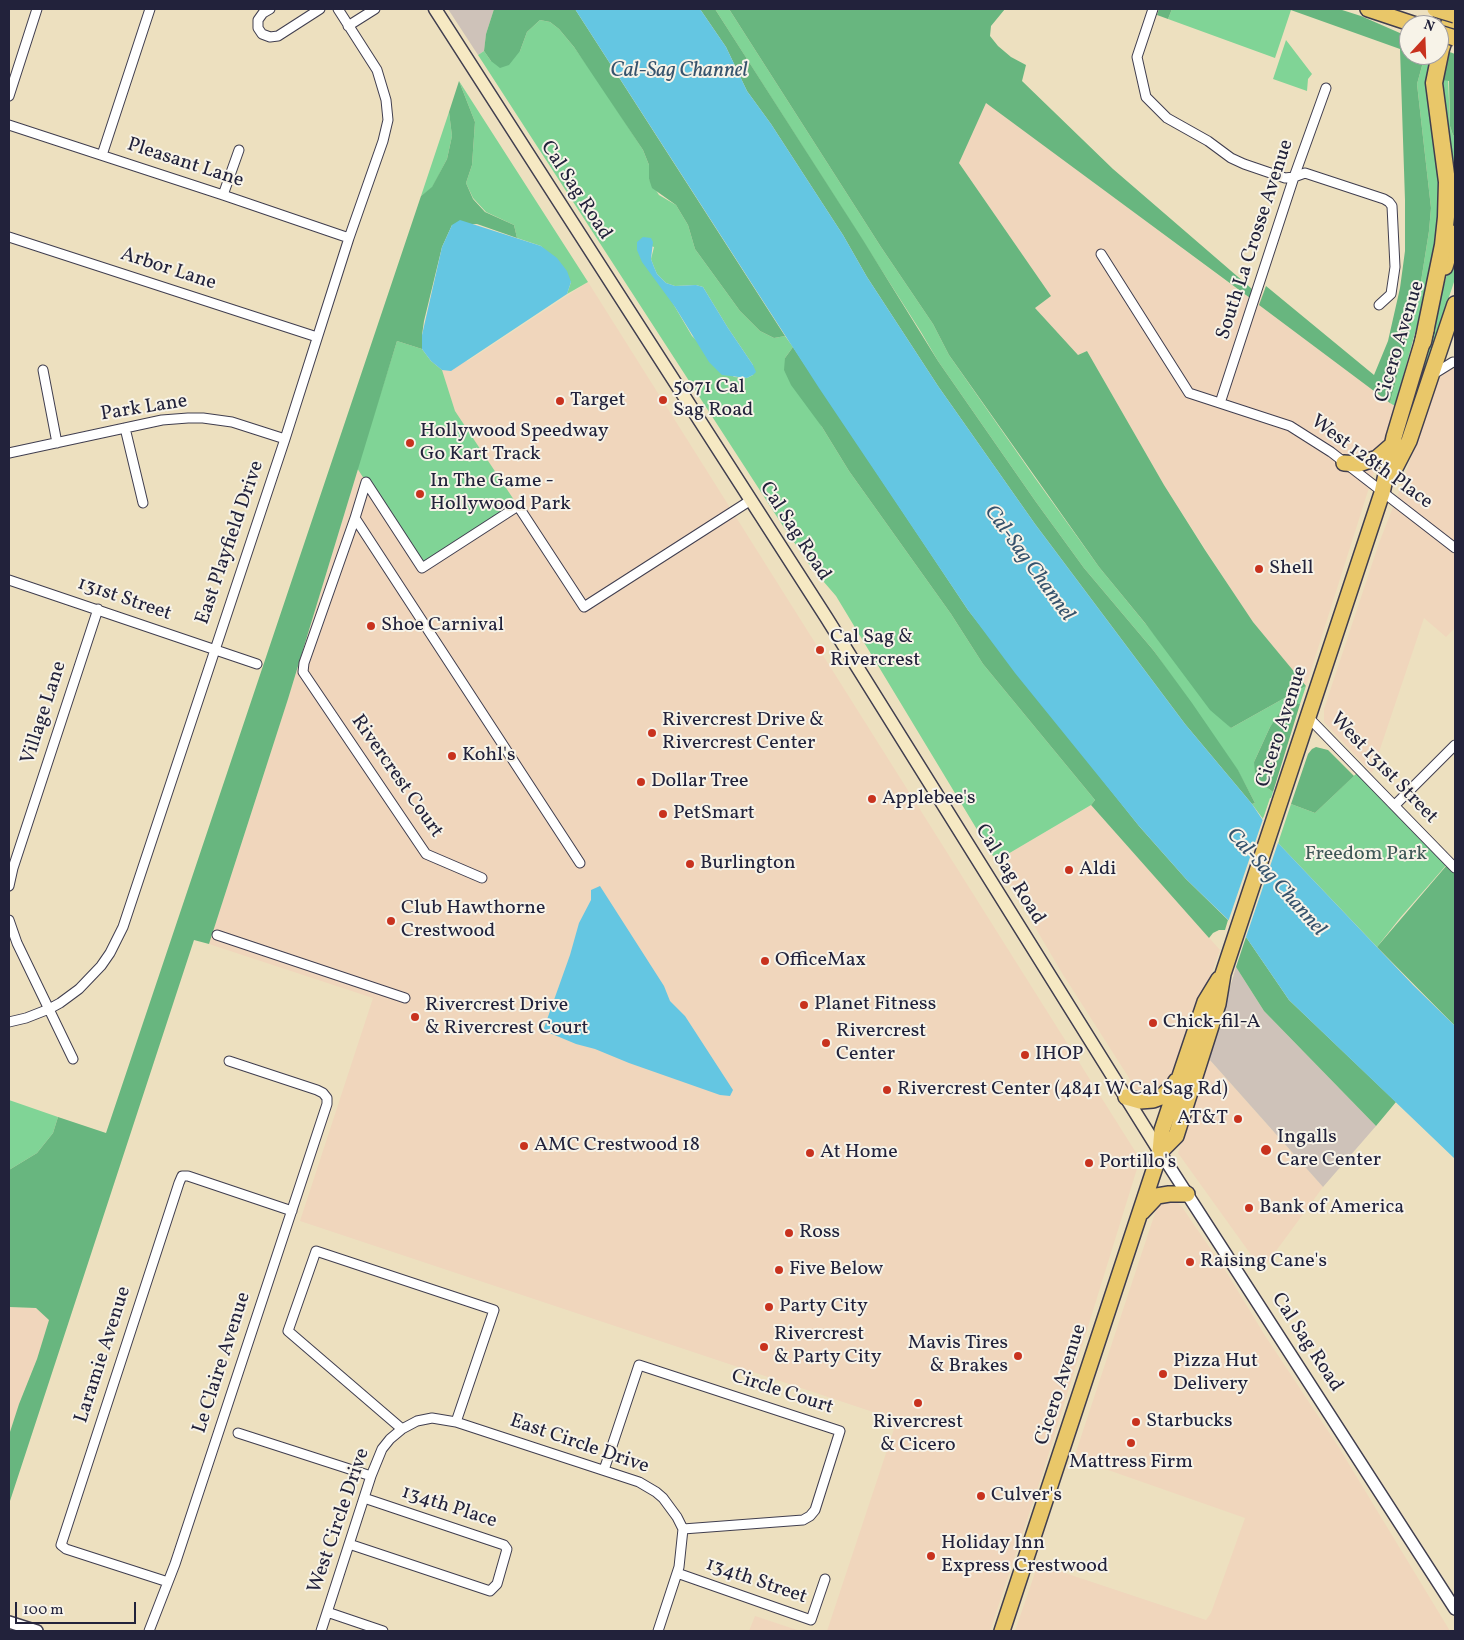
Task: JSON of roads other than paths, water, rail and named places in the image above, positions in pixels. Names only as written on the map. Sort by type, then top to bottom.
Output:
[{"type":"highway","points":[[1422,342],[1443,245],[1446,217],[1447,182],[1434,83],[1441,49],[1454,9]]},
{"type":"main road","name":"Cal Sag Road","points":[[435,9],[826,616],[1160,1152]]},
{"type":"main road","points":[[1368,9],[1399,19]]},
{"type":"main road","points":[[1435,9],[1455,15]]},
{"type":"main road","name":"Cicero Avenue","points":[[1160,1152],[1176,1136],[1218,1004],[1223,974],[1382,493],[1392,445],[1455,233]]},
{"type":"main road","name":"Cicero Avenue","points":[[1382,493],[1409,441],[1455,304]]},
{"type":"main road","points":[[1344,463],[1359,464],[1377,458],[1392,445]]},
{"type":"main road","name":"Cicero Avenue","points":[[1002,1631],[1140,1215],[1160,1152],[1162,1130],[1183,1067],[1205,1002],[1223,974]]},
{"type":"main road","points":[[1126,1097],[1140,1101],[1161,1097],[1174,1085],[1183,1067]]},
{"type":"main road","points":[[1140,1215],[1157,1196],[1187,1194]]},
{"type":"street","points":[[9,96],[37,9]]},
{"type":"street","points":[[102,156],[150,9]]},
{"type":"street","points":[[270,9],[263,13],[258,20],[258,28],[262,34],[270,38],[278,36],[320,9]]},
{"type":"street","name":"East Playfield Drive","points":[[9,1022],[26,1018],[70,996],[91,978],[101,966],[119,937],[285,439],[349,238],[383,141],[388,120],[386,100],[377,70],[338,9]]},
{"type":"street","points":[[348,26],[375,9]]},
{"type":"street","points":[[1153,9],[1137,57],[1146,97],[1167,118],[1208,141],[1231,158],[1244,164],[1284,178],[1305,173],[1384,199],[1392,206],[1395,267],[1391,294],[1379,305]]},
{"type":"street","name":"South La Crosse Avenue","points":[[1220,403],[1294,177],[1326,88]]},
{"type":"street","name":"Pleasant Lane","points":[[9,125],[349,238]]},
{"type":"street","points":[[224,195],[239,150]]},
{"type":"street","name":"Arbor Lane","points":[[9,237],[317,337]]},
{"type":"street","name":"West 128th Place","points":[[1101,254],[1189,393],[1290,426],[1331,452],[1455,548]]},
{"type":"street","points":[[1432,375],[1454,362],[1442,345]]},
{"type":"street","points":[[43,370],[57,443]]},
{"type":"street","name":"Park Lane","points":[[9,454],[168,419],[203,418],[232,422],[285,439]]},
{"type":"street","points":[[125,428],[143,503]]},
{"type":"street","points":[[580,863],[355,518],[366,482],[422,568],[518,506],[584,607],[751,500]]},
{"type":"street","name":"Rivercrest Court","points":[[355,518],[302,672],[426,854],[482,878]]},
{"type":"street","name":"131st Street","points":[[9,580],[257,664]]},
{"type":"street","name":"Village Lane","points":[[9,886],[12,868],[98,609]]},
{"type":"street","name":"West 131st Street","points":[[1307,716],[1455,868]]},
{"type":"street","points":[[1395,805],[1455,745]]},
{"type":"street","points":[[9,920],[17,943],[73,1059]]},
{"type":"street","points":[[217,934],[404,998]]},
{"type":"street","name":"Le Claire Avenue","points":[[150,1631],[327,1104],[327,1098],[317,1090],[229,1061]]},
{"type":"street","name":"Cal Sag Road","points":[[1160,1152],[1455,1609]]},
{"type":"street","name":"Laramie Avenue","points":[[168,1582],[66,1549],[61,1545],[179,1182],[182,1176],[188,1176],[292,1211]]},
{"type":"street","points":[[402,1429],[288,1331],[316,1251],[494,1310],[456,1422]]},
{"type":"street","name":"Circle Court","points":[[604,1470],[639,1365],[840,1431],[815,1510],[810,1516],[802,1520],[683,1529]]},
{"type":"street","name":"East Circle Drive","points":[[402,1429],[417,1421],[441,1418],[638,1482],[656,1492],[670,1506],[683,1529]]},
{"type":"street","name":"West Circle Drive","points":[[321,1631],[371,1476],[382,1449],[402,1429]]},
{"type":"street","points":[[238,1433],[371,1476]]},
{"type":"street","name":"134th Place","points":[[349,1544],[490,1591],[497,1584],[507,1549],[504,1545],[364,1498]]},
{"type":"street","points":[[658,1631],[679,1567],[683,1529]]},
{"type":"street","name":"134th Street","points":[[677,1573],[811,1620],[825,1579]]},
{"type":"street","points":[[327,1612],[383,1631]]},
{"type":"street","points":[[9,1622],[37,1631]]},
{"type":"water","name":"Cal-Sag Channel","points":[[575,9],[700,9],[726,47],[747,91],[771,124],[843,235],[867,277],[938,386],[1035,524],[1185,724],[1252,804],[1278,843],[1413,985],[1455,1026],[1455,1159],[1289,1000],[1246,937],[1186,879],[1139,826],[1015,673],[968,610],[819,388]]},
{"type":"water","points":[[460,220],[541,246],[557,258],[567,271],[571,282],[567,294],[451,371],[442,370],[431,361],[422,349],[422,335],[442,247],[452,225]]},
{"type":"water","points":[[643,237],[651,238],[653,242],[651,259],[657,274],[666,283],[675,286],[696,285],[703,287],[753,365],[756,372],[753,375],[747,378],[722,375],[709,362],[675,307],[642,262],[637,250],[637,242]]},
{"type":"water","points":[[600,886],[664,986],[670,1001],[685,1016],[733,1090],[730,1096],[720,1095],[546,1033],[544,1028],[570,955],[579,923],[591,900],[591,890]]},
{"type":"place","name":"5071 Cal Sag Road","points":[[663,400]]},
{"type":"place","name":"Target","points":[[560,401]]},
{"type":"place","name":"Hollywood Speedway Go Kart Track","points":[[410,443]]},
{"type":"place","name":"In The Game - Hollywood Park","points":[[420,494]]},
{"type":"place","name":"Shell","points":[[1259,569]]},
{"type":"place","name":"Shoe Carnival","points":[[371,626]]},
{"type":"place","name":"Cal Sag & Rivercrest","points":[[820,650]]},
{"type":"place","name":"Rivercrest Drive & Rivercrest Center","points":[[652,733]]},
{"type":"place","name":"Kohl's","points":[[452,756]]},
{"type":"place","name":"Dollar Tree","points":[[641,782]]},
{"type":"place","name":"Applebee's","points":[[872,799]]},
{"type":"place","name":"PetSmart","points":[[663,814]]},
{"type":"place","name":"Burlington","points":[[690,864]]},
{"type":"place","name":"Aldi","points":[[1069,870]]},
{"type":"place","name":"Club Hawthorne Crestwood","points":[[391,921]]},
{"type":"place","name":"OfficeMax","points":[[765,961]]},
{"type":"place","name":"Planet Fitness","points":[[804,1005]]},
{"type":"place","name":"Rivercrest Drive & Rivercrest Court","points":[[415,1017]]},
{"type":"place","name":"Chick-fil-A","points":[[1153,1023]]},
{"type":"place","name":"Rivercrest Center","points":[[826,1043]]},
{"type":"place","name":"IHOP","points":[[1025,1055]]},
{"type":"place","name":"Rivercrest Center (4841 W Cal Sag Rd)","points":[[887,1090]]},
{"type":"place","name":"AT&T","points":[[1238,1119]]},
{"type":"place","name":"AMC Crestwood 18","points":[[524,1146]]},
{"type":"place","name":"Ingalls Care Center","points":[[1266,1150]]},
{"type":"place","name":"At Home","points":[[810,1153]]},
{"type":"place","name":"Portillo's","points":[[1089,1163]]},
{"type":"place","name":"Bank of America","points":[[1249,1208]]},
{"type":"place","name":"Ross","points":[[789,1233]]},
{"type":"place","name":"Raising Cane's","points":[[1190,1262]]},
{"type":"place","name":"Five Below","points":[[779,1270]]},
{"type":"place","name":"Party City","points":[[769,1307]]},
{"type":"place","name":"Rivercrest & Party City","points":[[764,1347]]},
{"type":"place","name":"Mavis Tires & Brakes","points":[[1018,1356]]},
{"type":"place","name":"Pizza Hut Delivery","points":[[1163,1374]]},
{"type":"place","name":"Rivercrest & Cicero","points":[[918,1403]]},
{"type":"place","name":"Starbucks","points":[[1136,1422]]},
{"type":"place","name":"Mattress Firm","points":[[1131,1443]]},
{"type":"place","name":"Culver's","points":[[981,1496]]},
{"type":"place","name":"Holiday Inn Express Crestwood","points":[[931,1556]]},
{"type":"park label","name":"Freedom Park","points":[[1366,855]]}]
